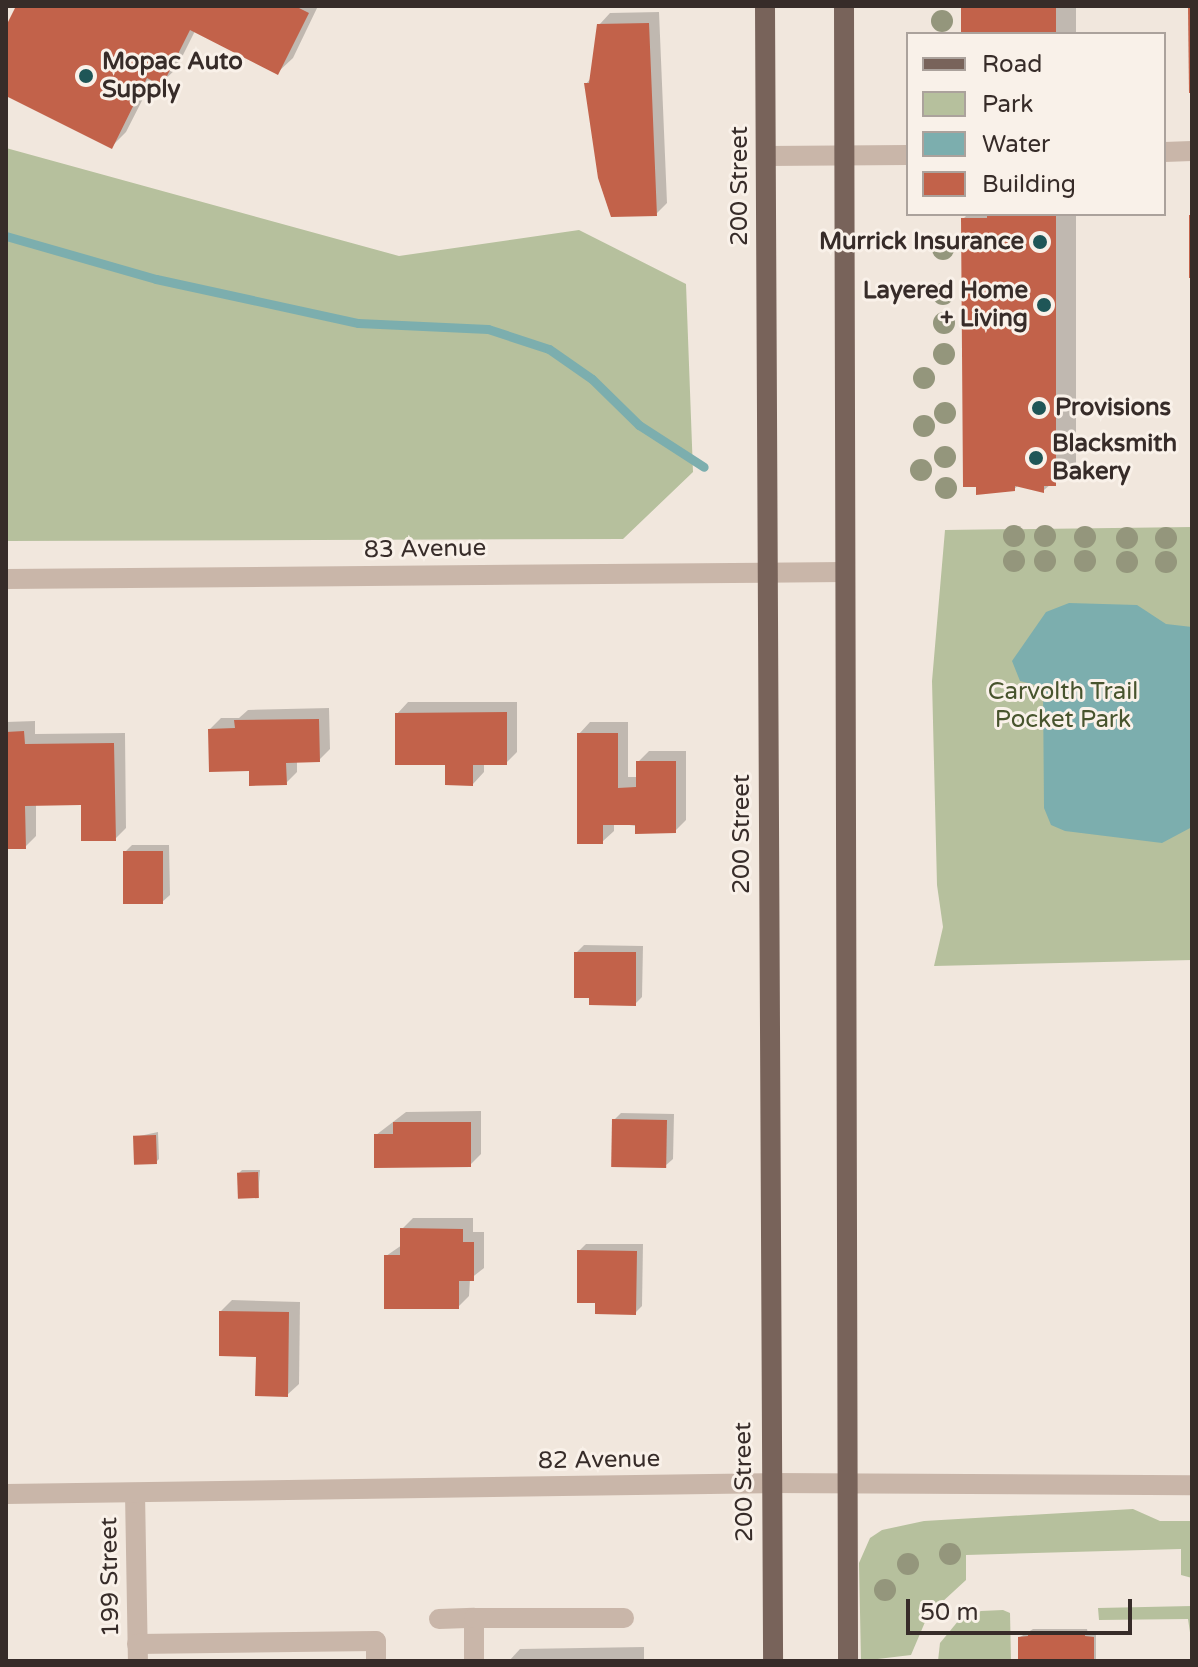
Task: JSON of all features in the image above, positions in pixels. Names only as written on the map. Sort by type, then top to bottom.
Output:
[{"type":"main road","name":"200 Street","points":[[765,6],[773,1661]]},
{"type":"main road","points":[[844,6],[848,1661]]},
{"type":"street","points":[[1166,152],[1192,151]]},
{"type":"street","points":[[766,156],[906,155]]},
{"type":"street","name":"83 Avenue","points":[[6,579],[845,572]]},
{"type":"street","name":"82 Avenue","points":[[6,1494],[770,1483],[1192,1485]]},
{"type":"street","name":"199 Street","points":[[135,1493],[138,1652]]},
{"type":"street","points":[[474,1618],[474,1661]]},
{"type":"street","points":[[439,1619],[624,1618]]},
{"type":"street","points":[[138,1652],[376,1641],[376,1661]]},
{"type":"green space","points":[[6,148],[399,256],[579,230],[686,284],[693,472],[623,539],[6,541]]},
{"type":"green space","name":"Carvolth Trail Pocket Park","points":[[1192,527],[1192,960],[934,966],[943,927],[937,885],[932,681],[945,530]]},
{"type":"green space","points":[[1133,1509],[1160,1521],[1192,1521],[1192,1578],[1181,1575],[1181,1549],[966,1555],[966,1580],[928,1615],[911,1655],[861,1661],[859,1563],[870,1538],[882,1530],[924,1521]]},
{"type":"green space","points":[[1192,1606],[1192,1646],[1188,1619],[1099,1620],[1098,1608]]},
{"type":"green space","points":[[1003,1610],[1010,1613],[1011,1661],[938,1661],[940,1643],[959,1620],[981,1611]]},
{"type":"water","points":[[1069,603],[1137,605],[1166,624],[1192,627],[1192,827],[1162,843],[1065,831],[1051,825],[1044,808],[1043,687],[1020,681],[1012,661],[1046,612]]},
{"type":"building","name":"Mopac Auto Supply","points":[[16,6],[295,6],[309,13],[278,75],[190,30],[162,86],[147,78],[112,149],[6,96],[6,26]]},
{"type":"building","points":[[961,6],[1056,6],[1056,32],[961,32]]},
{"type":"building","points":[[1188,6],[1192,6],[1192,93],[1189,93]]},
{"type":"building","points":[[649,23],[657,216],[611,217],[598,178],[584,83],[589,83],[597,24]]},
{"type":"building","points":[[1189,215],[1192,215],[1192,278],[1189,278]]},
{"type":"building","points":[[1056,216],[1056,486],[1044,486],[1044,493],[1015,486],[1015,491],[976,495],[976,487],[963,487],[961,218]]},
{"type":"building","points":[[507,712],[507,765],[473,765],[473,786],[445,785],[445,765],[395,765],[395,713]]},
{"type":"building","points":[[319,719],[320,762],[286,763],[287,785],[249,786],[249,771],[209,772],[208,729],[235,728],[234,720]]},
{"type":"building","points":[[24,731],[25,744],[114,743],[116,841],[81,841],[81,805],[25,806],[26,849],[6,849],[6,732]]},
{"type":"building","points":[[577,733],[618,733],[618,788],[636,787],[636,761],[676,761],[676,833],[635,834],[635,825],[603,825],[603,844],[577,844]]},
{"type":"building","points":[[123,851],[163,851],[163,904],[123,904]]},
{"type":"building","points":[[574,952],[636,952],[636,1006],[589,1005],[589,998],[574,998]]},
{"type":"building","points":[[612,1119],[667,1120],[666,1168],[611,1167]]},
{"type":"building","points":[[393,1122],[471,1122],[471,1167],[374,1168],[374,1134],[393,1134]]},
{"type":"building","points":[[156,1135],[157,1164],[134,1165],[133,1136]]},
{"type":"building","points":[[258,1172],[259,1198],[238,1199],[237,1173]]},
{"type":"building","points":[[400,1228],[463,1229],[463,1242],[474,1242],[474,1281],[459,1281],[459,1309],[384,1309],[384,1255],[400,1255]]},
{"type":"building","points":[[577,1250],[637,1251],[636,1315],[595,1314],[595,1303],[577,1303]]},
{"type":"building","points":[[219,1311],[289,1312],[288,1397],[255,1396],[256,1357],[219,1356]]},
{"type":"building","points":[[1028,1631],[1085,1631],[1085,1636],[1094,1637],[1094,1661],[1018,1661],[1018,1637],[1028,1636]]},
{"type":"waterway","points":[[6,236],[156,279],[358,323],[488,329],[549,349],[592,379],[639,425],[704,467]]},
{"type":"place","name":"Mopac Auto Supply","points":[[86,76]]},
{"type":"place","name":"Murrick Insurance","points":[[1040,242]]},
{"type":"place","name":"Layered Home + Living","points":[[1044,305]]},
{"type":"place","name":"Provisions","points":[[1039,408]]},
{"type":"place","name":"Blacksmith Bakery","points":[[1036,458]]}]
